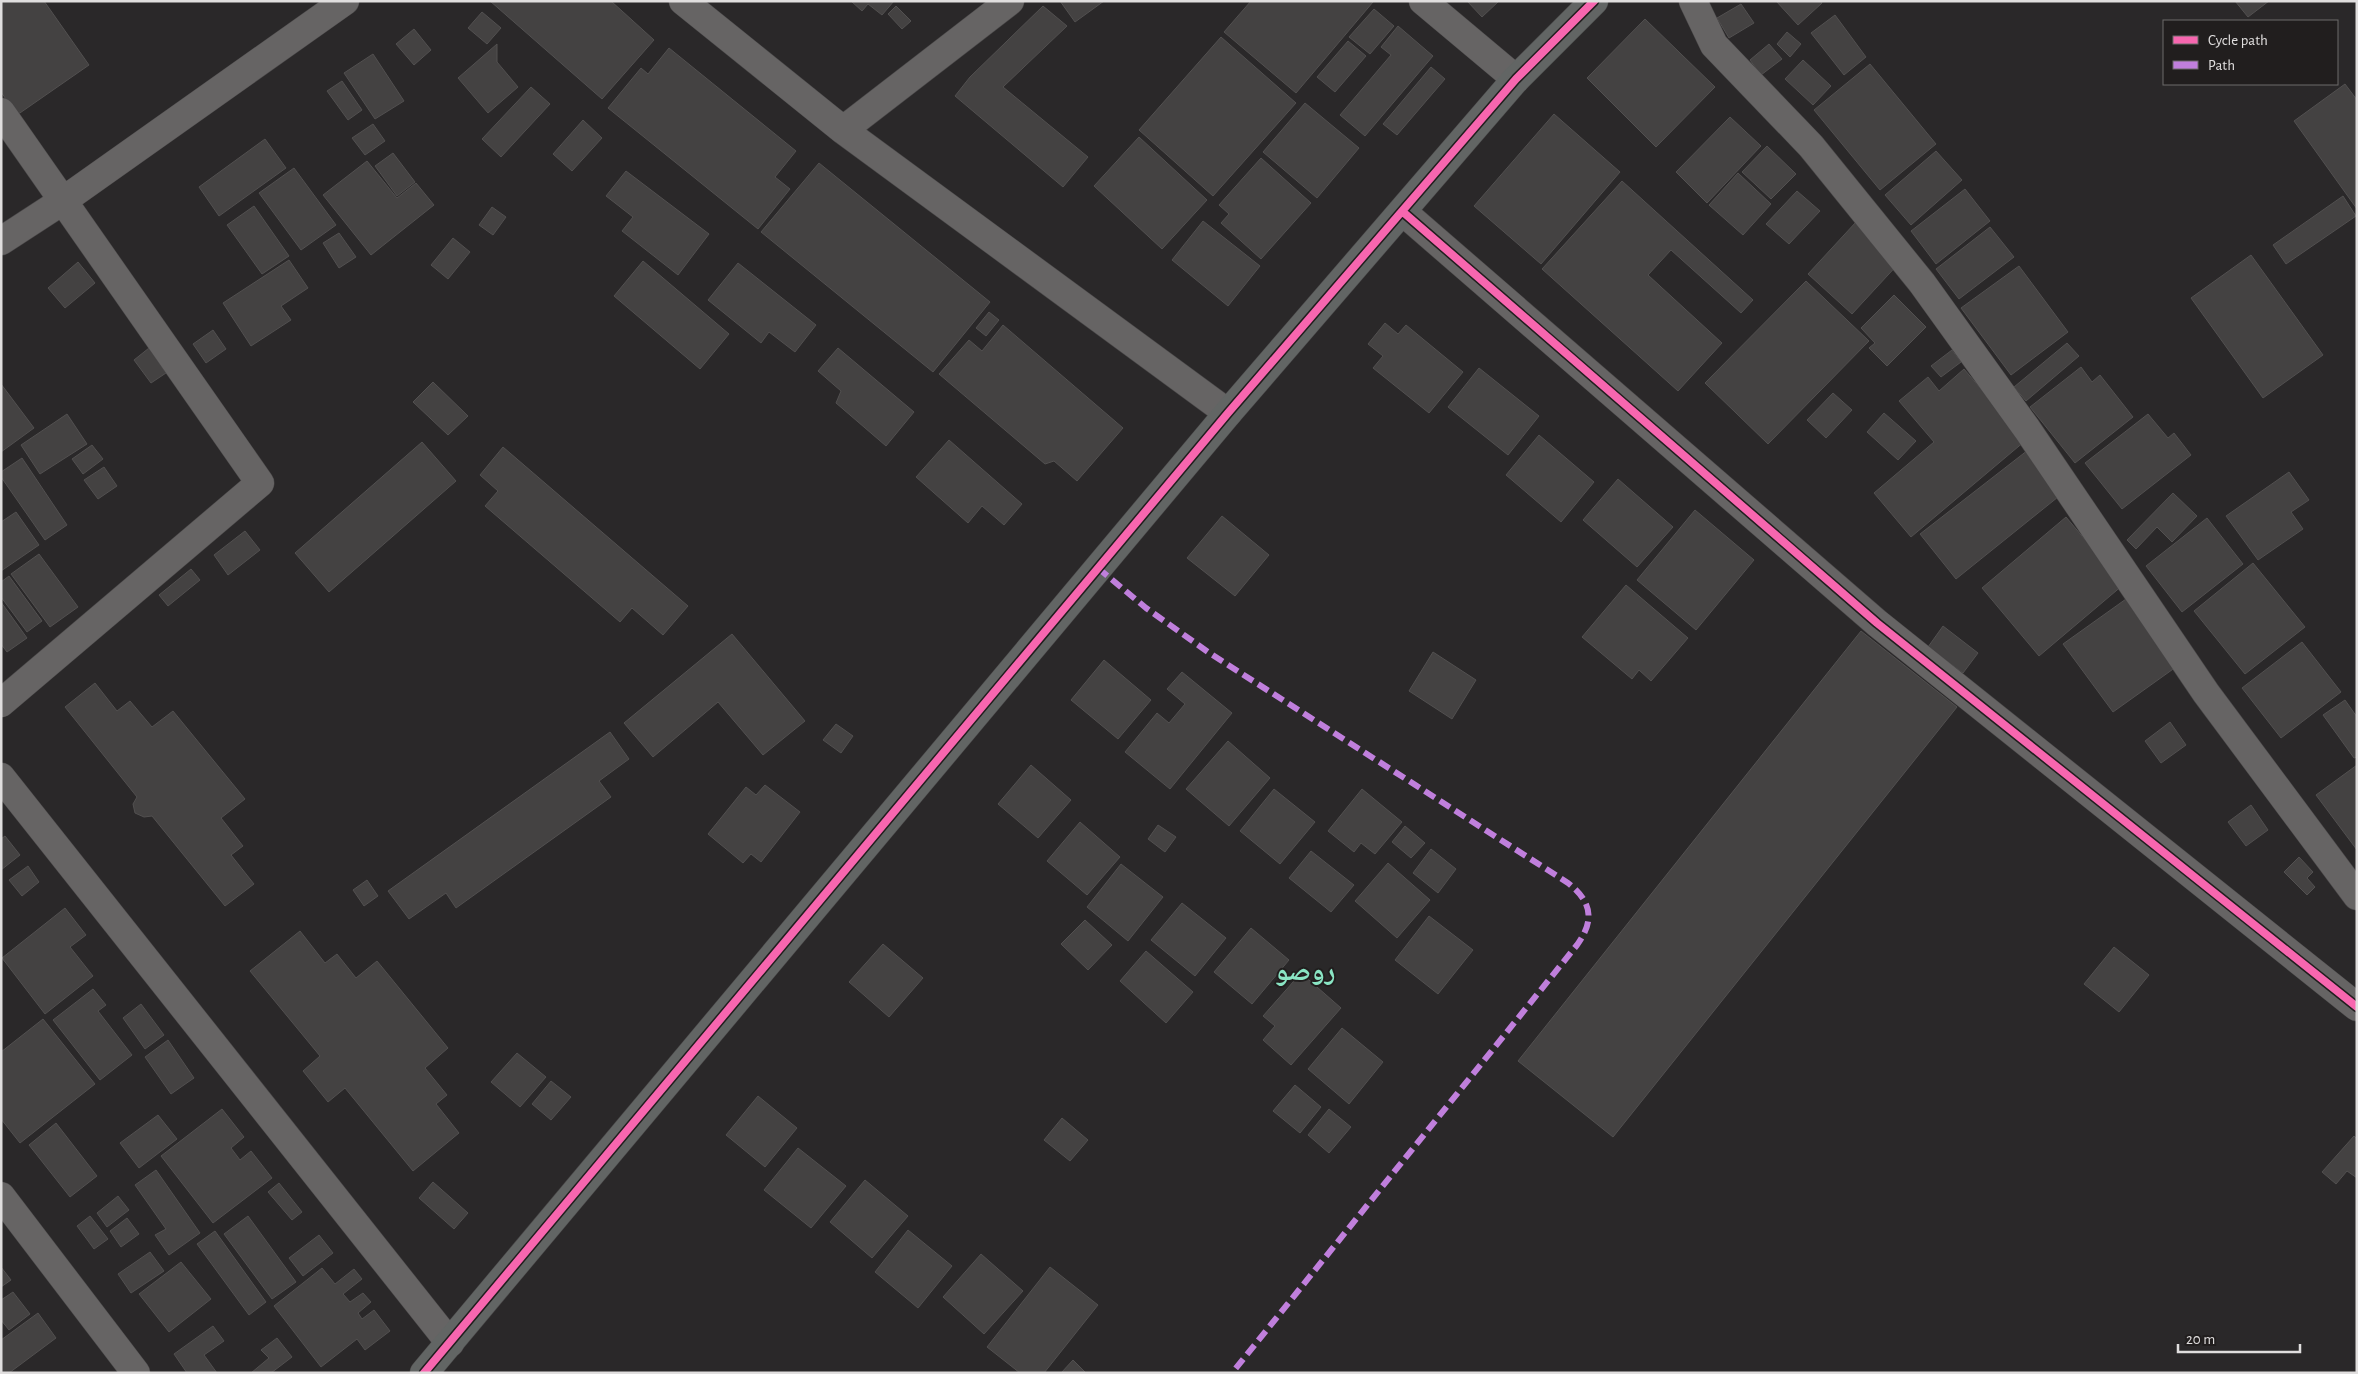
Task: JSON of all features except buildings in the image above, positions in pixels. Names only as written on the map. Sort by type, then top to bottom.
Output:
[{"type":"street","points":[[1,241],[64,200],[345,1]]},
{"type":"street","points":[[683,1],[843,130],[1228,413]]},
{"type":"street","points":[[843,130],[1010,1]]},
{"type":"street","points":[[1423,1],[1516,79]]},
{"type":"street","points":[[424,1373],[1228,413],[1516,79],[1594,1]]},
{"type":"street","points":[[1693,1],[1714,45],[1811,146],[1922,282],[2027,429],[2206,693],[2357,896]]},
{"type":"street","points":[[1,112],[260,483],[1,703]]},
{"type":"street","points":[[1403,212],[1877,623],[2355,1002]]},
{"type":"street","points":[[1,777],[450,1343]]},
{"type":"street","points":[[1,1196],[136,1373]]},
{"type":"marked path","points":[[1098,568],[1146,608],[1208,652],[1568,883],[1582,897],[1588,912],[1587,927],[1577,945],[1232,1373]]},
{"type":"cycle path","points":[[424,1373],[1228,413],[1516,79],[1594,1]]},
{"type":"cycle path","points":[[1403,212],[1877,623],[2357,1007]]},
{"type":"district","name":"روصو","points":[[1305,970]]}]
